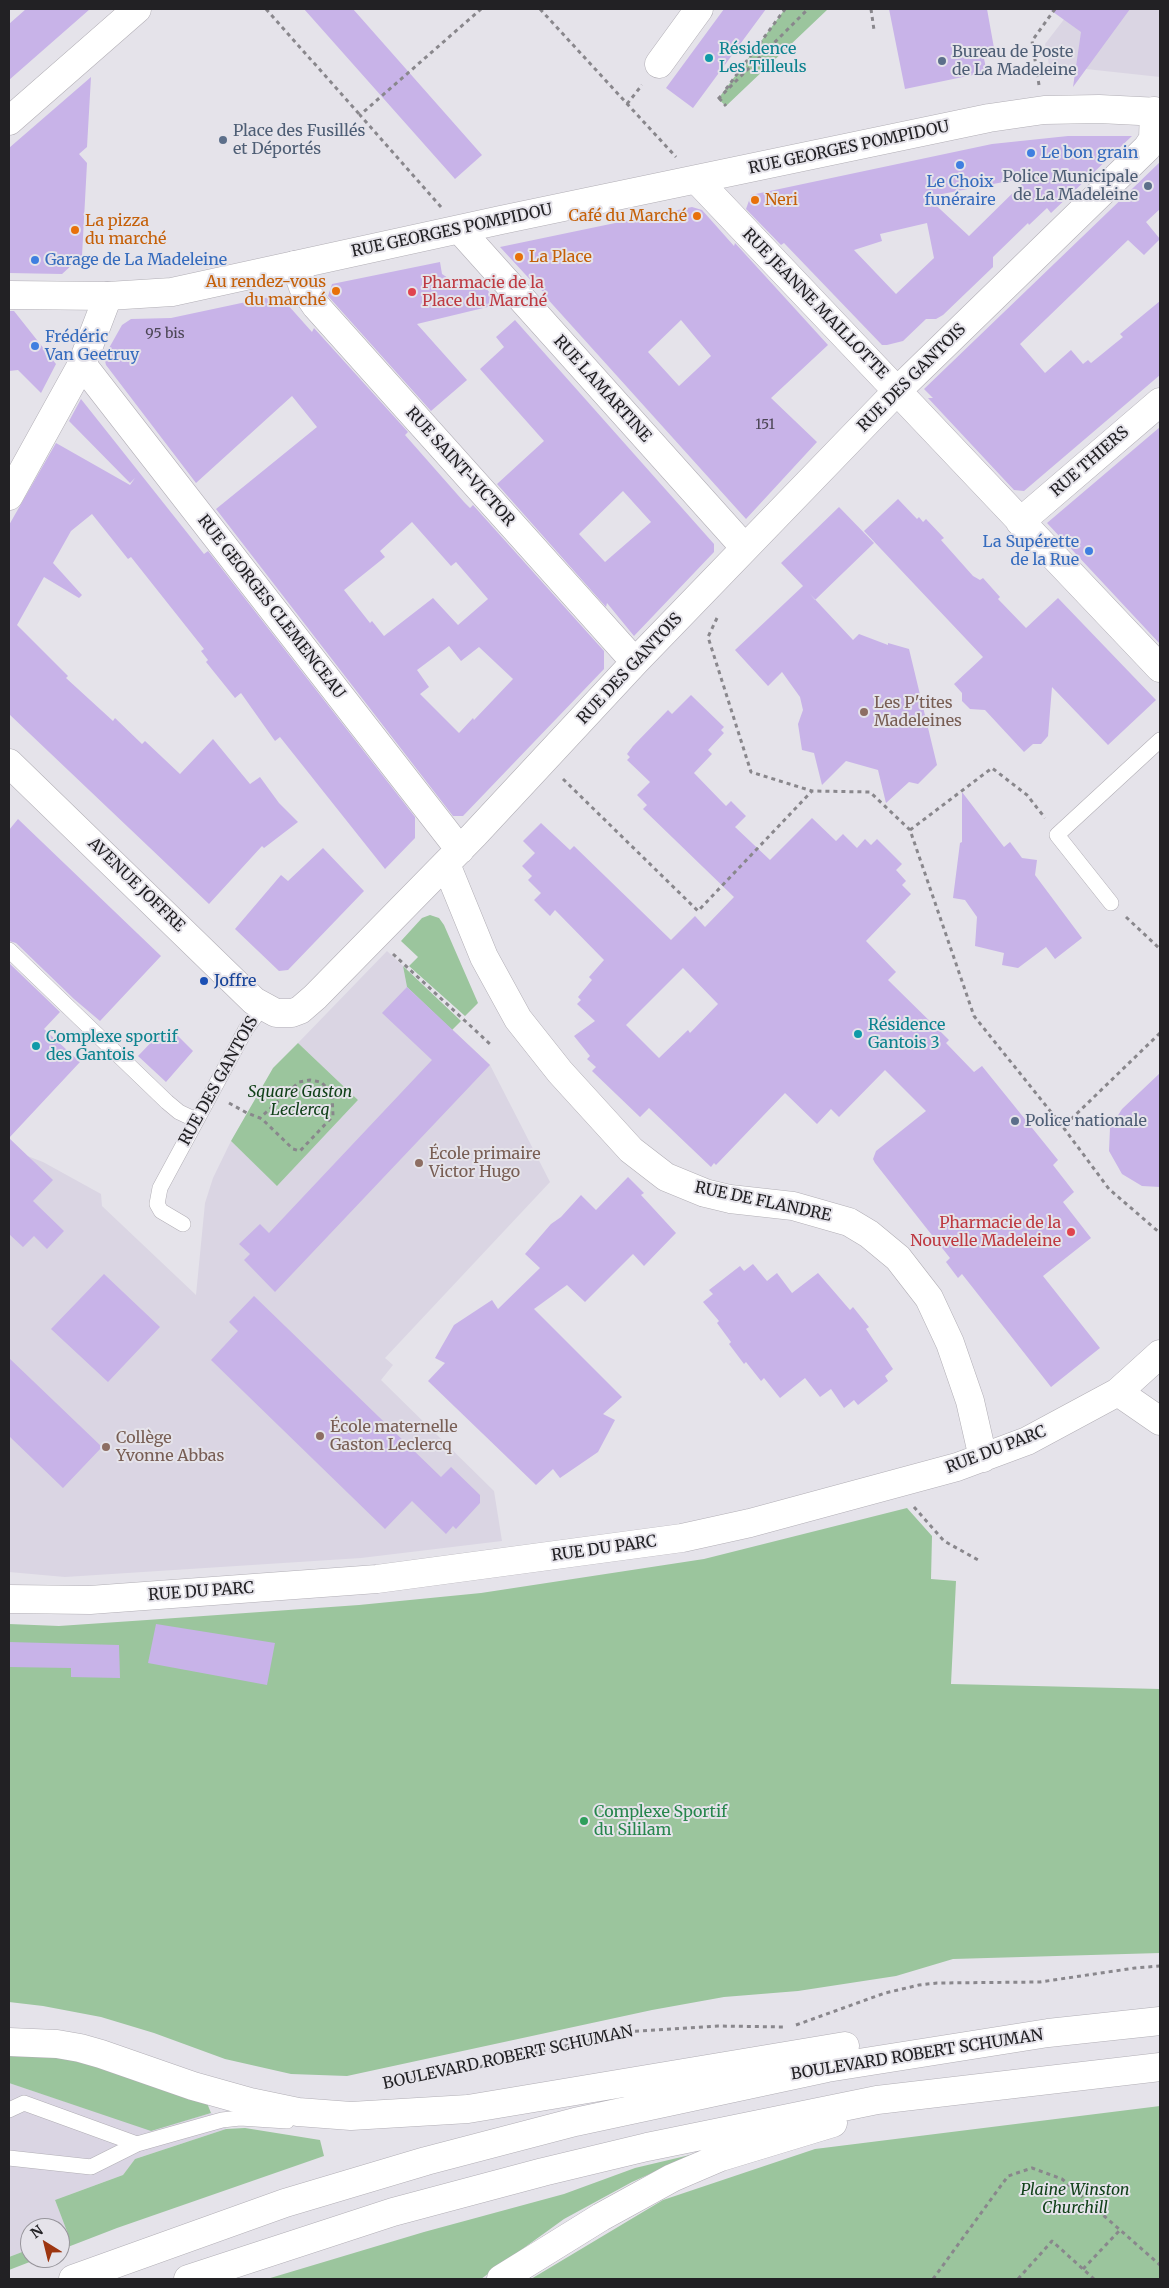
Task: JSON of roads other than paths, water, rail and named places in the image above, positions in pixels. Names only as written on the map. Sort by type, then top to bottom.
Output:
[{"type":"main road","points":[[9,120],[137,9]]},
{"type":"main road","points":[[659,64],[699,9]]},
{"type":"main road","name":"RUE GEORGES POMPIDOU","points":[[9,295],[108,296],[172,292],[927,131],[1044,110],[1157,112]]},
{"type":"main road","name":"RUE DES GANTOIS","points":[[262,1007],[285,1014],[300,1010],[316,997],[453,857],[635,662],[897,391],[1147,148],[1153,139],[1157,112]]},
{"type":"main road","name":"RUE JEANNE MAILLOTTE","points":[[696,180],[1160,668]]},
{"type":"main road","name":"RUE LAMARTINE","points":[[460,230],[746,548]]},
{"type":"main road","name":"RUE SAINT-VICTOR","points":[[295,265],[304,287],[316,306],[635,662]]},
{"type":"main road","points":[[9,496],[82,364],[108,296]]},
{"type":"main road","name":"RUE GEORGES CLEMENCEAU","points":[[82,364],[453,857]]},
{"type":"main road","name":"RUE THIERS","points":[[1020,522],[1160,402]]},
{"type":"main road","name":"AVENUE JOFFRE","points":[[9,763],[262,1007]]},
{"type":"main road","name":"RUE DE FLANDRE","points":[[453,857],[484,957],[518,1019],[565,1078],[643,1160],[666,1177],[705,1193],[730,1199],[793,1206],[849,1222],[870,1234],[898,1258],[929,1298],[950,1343],[970,1402],[983,1458]]},
{"type":"main road","name":"RUE DU PARC","points":[[9,1599],[90,1600],[377,1579],[682,1538],[795,1512],[983,1458],[1027,1441],[1118,1392],[1160,1354]]},
{"type":"main road","points":[[1118,1392],[1160,1421]]},
{"type":"main road","name":"BOULEVARD ROBERT SCHUMAN","points":[[73,2279],[285,2203],[426,2161],[567,2124],[688,2096],[827,2068],[1048,2033],[1160,2022]]},
{"type":"main road","points":[[9,2042],[57,2044],[80,2048],[193,2086],[250,2102],[298,2112],[351,2116],[468,2109],[857,2045],[942,2036],[1048,2033]]},
{"type":"main road","points":[[188,2279],[394,2212],[543,2172],[795,2115],[934,2092],[1160,2067]]},
{"type":"main road","points":[[501,2279],[610,2212],[652,2188],[692,2169],[721,2157],[934,2092]]},
{"type":"lane","points":[[1110,903],[1057,835],[1160,740]]},
{"type":"lane","points":[[9,950],[167,1102],[180,1112],[196,1120]]},
{"type":"lane","name":"RUE DES GANTOIS","points":[[183,1224],[162,1212],[157,1199],[160,1188],[246,1029],[262,1007]]},
{"type":"lane","points":[[9,2110],[24,2103],[136,2144]]},
{"type":"lane","points":[[9,2158],[91,2167],[136,2144],[222,2120],[240,2118],[293,2121],[351,2116]]},
{"type":"place","name":"Résidence Les Tilleuls","points":[[709,58]]},
{"type":"place","name":"Bureau de Poste de La Madeleine","points":[[942,61]]},
{"type":"place","name":"Place des Fusillés et Déportés","points":[[223,140]]},
{"type":"place","name":"Le bon grain","points":[[1031,153]]},
{"type":"place","name":"Le Choix funéraire","points":[[960,165]]},
{"type":"place","name":"Police Municipale de La Madeleine","points":[[1148,186]]},
{"type":"place","name":"Neri","points":[[755,200]]},
{"type":"place","name":"Café du Marché","points":[[697,216]]},
{"type":"place","name":"La pizza du marché","points":[[75,230]]},
{"type":"place","name":"La Place","points":[[519,257]]},
{"type":"place","name":"Garage de La Madeleine","points":[[35,260]]},
{"type":"place","name":"Au rendez-vous du marché","points":[[336,291]]},
{"type":"place","name":"Pharmacie de la Place du Marché","points":[[412,292]]},
{"type":"place","name":"Frédéric Van Geetruy","points":[[35,346]]},
{"type":"place","name":"La Supérette de la Rue","points":[[1089,551]]},
{"type":"place","name":"Les P'tites Madeleines","points":[[864,712]]},
{"type":"place","name":"Joffre","points":[[204,981]]},
{"type":"place","name":"Résidence Gantois 3","points":[[858,1034]]},
{"type":"place","name":"Complexe sportif des Gantois","points":[[36,1046]]},
{"type":"place","name":"Police nationale","points":[[1015,1121]]},
{"type":"place","name":"École primaire Victor Hugo","points":[[419,1163]]},
{"type":"place","name":"Pharmacie de la Nouvelle Madeleine","points":[[1071,1232]]},
{"type":"place","name":"École maternelle Gaston Leclercq","points":[[320,1436]]},
{"type":"place","name":"Collège Yvonne Abbas","points":[[106,1447]]},
{"type":"place","name":"Complexe Sportif du Sililam","points":[[584,1821]]},
{"type":"park label","name":"Square Gaston Leclercq","points":[[300,1101]]},
{"type":"park label","name":"Plaine Winston Churchill","points":[[1075,2199]]}]
